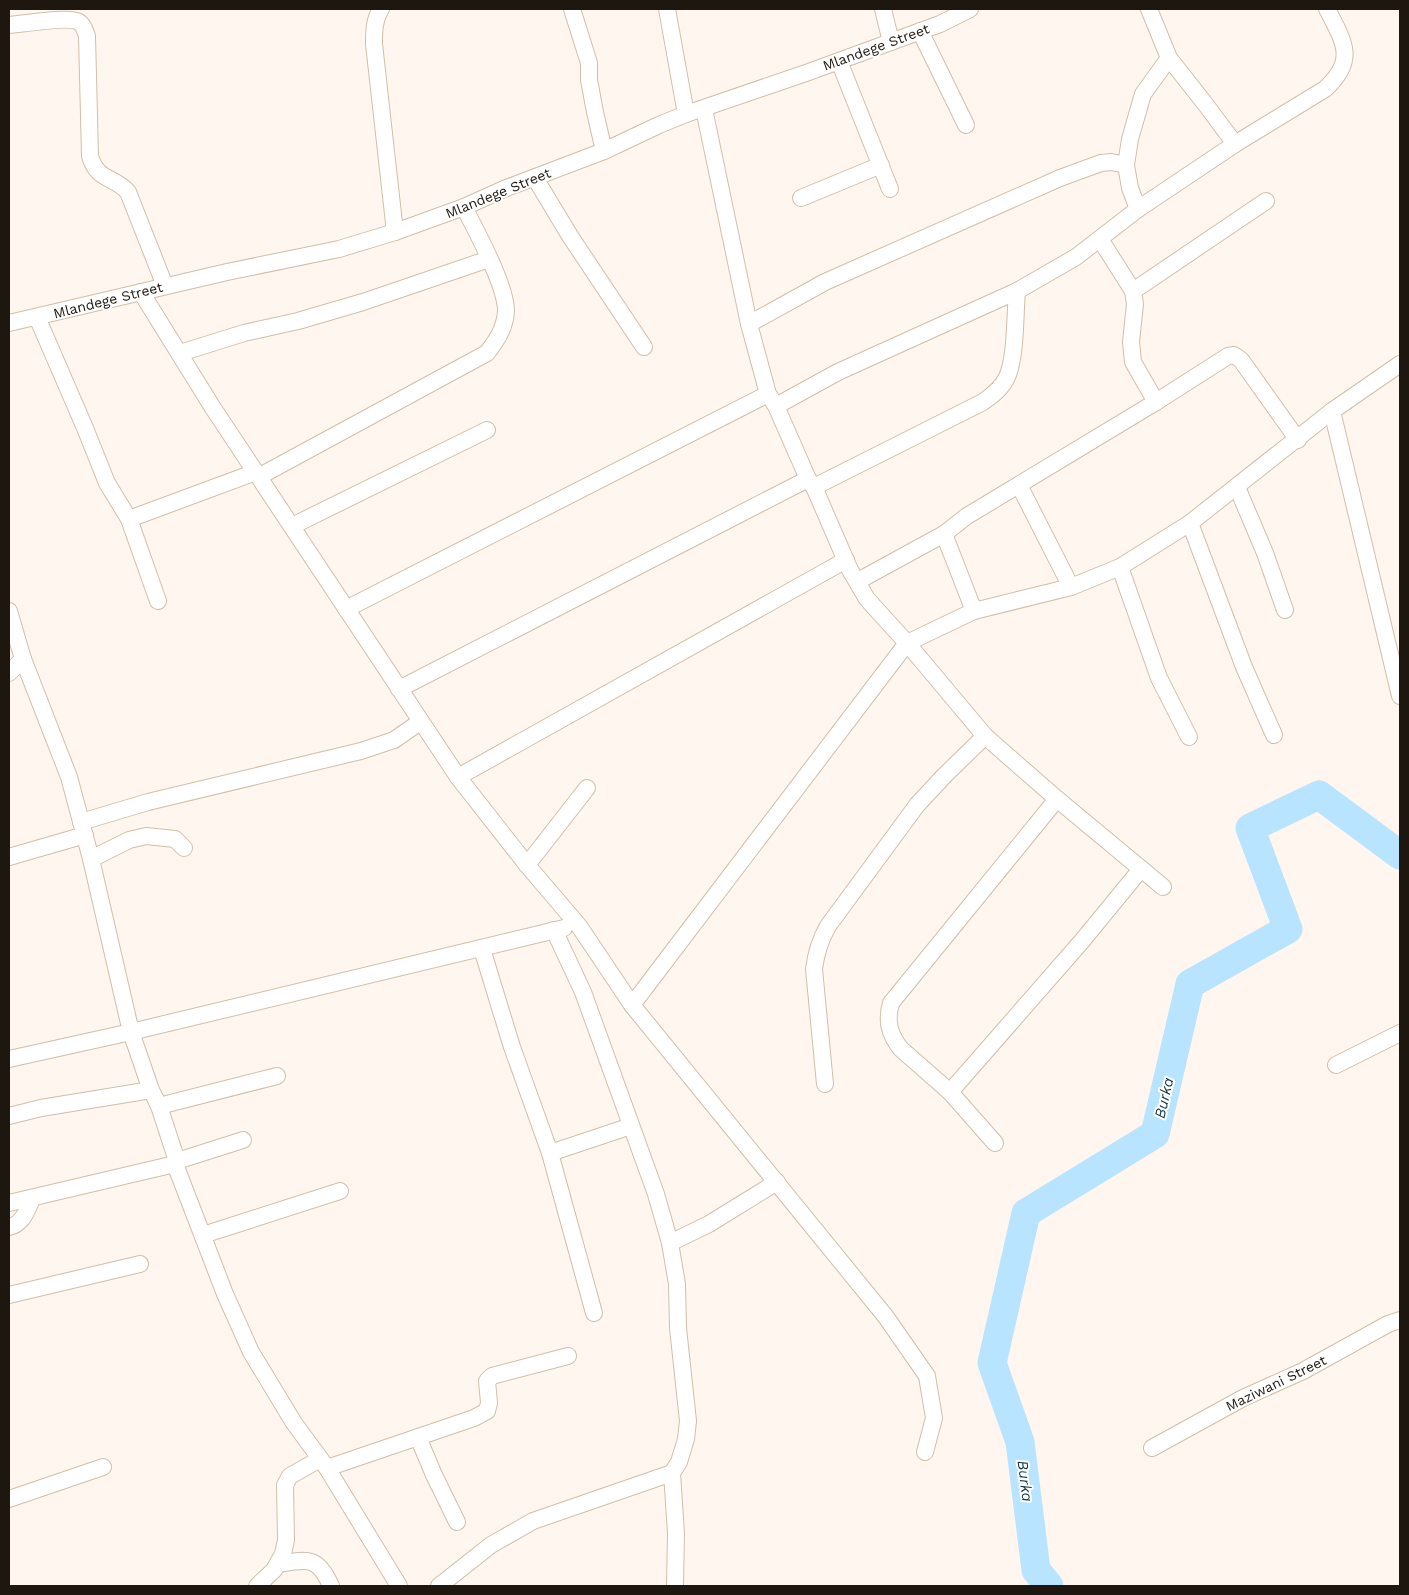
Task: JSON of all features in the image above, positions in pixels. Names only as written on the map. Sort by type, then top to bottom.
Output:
[{"type":"street","points":[[381,9],[374,28],[374,44],[395,232]]},
{"type":"street","points":[[572,9],[589,63],[589,80],[593,104],[604,151]]},
{"type":"street","points":[[667,9],[686,114]]},
{"type":"street","points":[[883,9],[890,42]]},
{"type":"street","name":"Mlandege Street","points":[[9,322],[339,249],[395,232],[464,207],[504,189],[604,151],[686,114],[940,24],[970,9]]},
{"type":"street","points":[[1149,9],[1169,58],[1235,144]]},
{"type":"street","points":[[346,609],[772,400],[1017,291],[1076,257],[1138,209],[1235,144],[1325,89],[1334,81],[1342,70],[1345,58],[1344,47],[1327,9]]},
{"type":"street","points":[[9,25],[69,19],[79,22],[84,27],[88,36],[90,156],[92,164],[100,174],[118,183],[128,192],[165,286]]},
{"type":"street","points":[[920,31],[966,125]]},
{"type":"street","points":[[1138,209],[1130,188],[1126,165],[1130,139],[1143,94],[1169,58]]},
{"type":"street","points":[[839,61],[890,189]]},
{"type":"street","points":[[704,109],[749,324],[772,400],[850,570],[867,599],[907,643],[985,736],[1163,887]]},
{"type":"street","points":[[749,324],[825,282],[1060,178],[1101,163],[1111,162],[1126,165]]},
{"type":"street","points":[[801,198],[881,165]]},
{"type":"street","points":[[535,178],[570,236],[644,347]]},
{"type":"street","points":[[1133,291],[1266,201]]},
{"type":"street","points":[[129,519],[258,474],[487,353],[498,339],[504,325],[506,310],[503,292],[464,207]]},
{"type":"street","points":[[1100,239],[1133,291],[1135,304],[1131,342],[1132,362],[1156,402]]},
{"type":"street","points":[[180,352],[244,333],[298,322],[364,302],[489,259]]},
{"type":"street","points":[[399,689],[811,483],[983,402],[1001,386],[1011,364],[1017,291]]},
{"type":"street","points":[[141,292],[213,408],[458,777],[579,926],[632,1005],[886,1317],[927,1376],[934,1418],[925,1452]]},
{"type":"street","points":[[37,317],[86,428],[107,483],[129,519],[158,601]]},
{"type":"street","points":[[858,581],[944,534],[968,516],[1234,355],[1241,360],[1298,440]]},
{"type":"street","points":[[632,1005],[907,643],[974,611],[1071,587],[1120,567],[1190,523],[1298,440],[1332,411],[1400,364]]},
{"type":"street","points":[[1332,411],[1400,696]]},
{"type":"street","points":[[292,526],[487,430]]},
{"type":"street","points":[[1019,485],[1071,587]]},
{"type":"street","points":[[1237,487],[1265,553],[1285,610]]},
{"type":"street","points":[[1190,523],[1244,667],[1274,735]]},
{"type":"street","points":[[944,534],[974,611]]},
{"type":"street","points":[[458,777],[846,560]]},
{"type":"street","points":[[1120,567],[1159,678],[1189,737]]},
{"type":"street","points":[[9,611],[23,659],[70,777],[131,1032],[151,1090],[159,1106],[176,1162],[225,1294],[251,1352],[294,1423],[323,1463],[399,1586]]},
{"type":"street","points":[[9,673],[23,659]]},
{"type":"street","points":[[9,857],[148,802],[362,752],[394,740],[420,722]]},
{"type":"street","points":[[825,1084],[814,969],[816,952],[821,938],[917,805],[985,736]]},
{"type":"street","points":[[527,864],[587,788]]},
{"type":"street","points":[[995,1143],[950,1092],[895,1041],[888,1022],[888,1013],[891,1003],[1057,799]]},
{"type":"street","points":[[91,859],[129,840],[146,836],[175,839],[184,848]]},
{"type":"street","points":[[950,1092],[1082,941],[1141,869]]},
{"type":"street","points":[[9,1059],[482,949],[554,930],[579,926]]},
{"type":"street","points":[[554,930],[583,992],[656,1194],[670,1243],[677,1284],[679,1338],[688,1421],[682,1454],[672,1473],[676,1532],[675,1586]]},
{"type":"street","points":[[482,949],[512,1047],[550,1153],[594,1313]]},
{"type":"street","points":[[1336,1065],[1400,1033]]},
{"type":"street","points":[[159,1106],[277,1076]]},
{"type":"street","points":[[9,1116],[40,1108],[151,1090]]},
{"type":"street","points":[[550,1153],[632,1126]]},
{"type":"street","points":[[9,1203],[32,1199],[176,1162],[243,1140]]},
{"type":"street","points":[[670,1243],[709,1224],[777,1182]]},
{"type":"street","points":[[203,1235],[340,1191]]},
{"type":"street","points":[[9,1227],[14,1226],[23,1218],[32,1199]]},
{"type":"street","points":[[9,1295],[140,1264]]},
{"type":"street","name":"Maziwani Street","points":[[1152,1448],[1242,1398],[1303,1371],[1388,1324],[1400,1320]]},
{"type":"street","points":[[257,1586],[279,1564],[286,1540],[285,1485],[290,1476],[323,1463],[418,1437],[474,1418],[487,1411],[489,1403],[487,1381],[492,1376],[568,1356]]},
{"type":"street","points":[[418,1437],[457,1522]]},
{"type":"street","points":[[9,1499],[103,1467]]},
{"type":"street","points":[[439,1586],[491,1545],[533,1521],[672,1473]]},
{"type":"street","points":[[279,1564],[305,1560],[315,1564],[325,1572],[331,1586]]},
{"type":"waterway","name":"Burka","points":[[1049,1586],[1036,1570],[1020,1442],[992,1363],[1026,1213],[1155,1134],[1190,984],[1288,929],[1250,828],[1319,795],[1400,855]]}]
